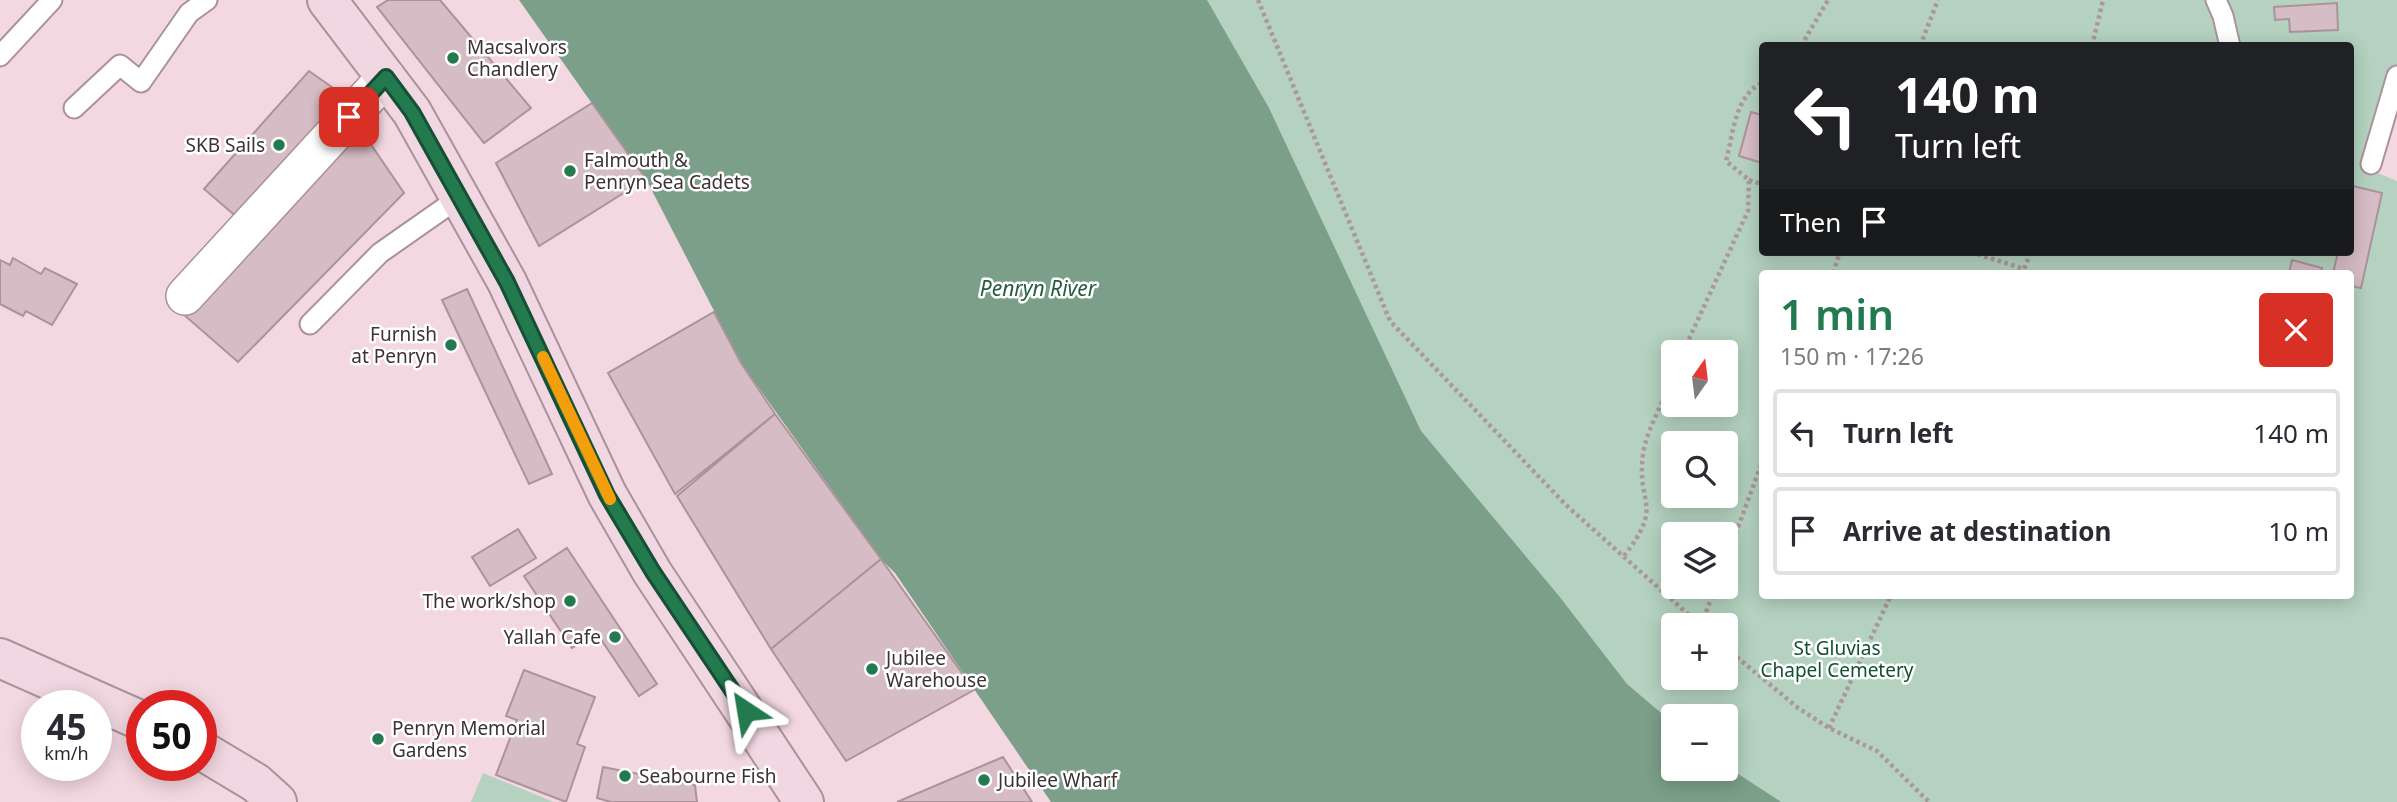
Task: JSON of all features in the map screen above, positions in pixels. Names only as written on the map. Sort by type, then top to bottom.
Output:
[{"type":"main road","points":[[327,0],[412,112],[507,282],[607,495],[653,572],[804,802]]},
{"type":"main road","points":[[0,658],[126,714]]},
{"type":"main road","points":[[217,762],[260,796]]},
{"type":"street","points":[[185,296],[386,77]]},
{"type":"lane","points":[[0,56],[52,0]]},
{"type":"lane","points":[[74,108],[120,65],[141,82],[189,13],[207,0]]},
{"type":"lane","points":[[2216,0],[2229,42]]},
{"type":"lane","points":[[2371,164],[2397,76]]},
{"type":"lane","points":[[310,324],[380,253],[460,197]]},
{"type":"path","points":[[1258,0],[1390,321],[1566,505],[1688,613]]},
{"type":"path","points":[[1803,42],[1828,0]]},
{"type":"path","points":[[1922,42],[1938,0]]},
{"type":"path","points":[[2093,42],[2103,0]]},
{"type":"path","points":[[1759,84],[1754,86],[1741,103],[1726,161],[1749,180],[1759,183]]},
{"type":"path","points":[[1689,340],[1748,211],[1749,180]]},
{"type":"path","points":[[1982,256],[2020,270]]},
{"type":"path","points":[[1624,556],[1647,521],[1649,507],[1643,473],[1643,454],[1661,408]]},
{"type":"path","points":[[1738,527],[1759,470]]},
{"type":"path","points":[[1829,728],[1889,599]]},
{"type":"path","points":[[1738,658],[1798,708],[1829,728],[1878,751],[1929,802]]},
{"type":"green space","name":"St Gluvias Chapel Cemetery","points":[[635,0],[2397,0],[2397,69],[2375,172],[2397,181],[2397,802],[1181,802]],"holes":[[[2337,4],[2338,30],[2290,32],[2289,19],[2275,20]]]},
{"type":"green space","points":[[483,773],[554,802],[471,802]]},
{"type":"water","name":"Penryn River","points":[[519,0],[1207,0],[1269,108],[1421,431],[1559,596],[1627,684],[1661,713],[1661,781],[1738,781],[1738,774],[1781,802],[1051,802],[895,573],[881,559],[741,363],[648,183]]},
{"type":"building","name":"Macsalvors Chandlery","points":[[388,0],[440,0],[531,108],[484,143],[377,7]]},
{"type":"building","points":[[2337,3],[2338,30],[2290,32],[2289,19],[2275,20],[2274,7]]},
{"type":"building","name":"SKB Sails","points":[[309,71],[353,102],[245,224],[204,189]]},
{"type":"building","name":"Falmouth & Penryn Sea Cadets","points":[[592,103],[646,179],[539,246],[496,163]]},
{"type":"building","points":[[1751,112],[1759,114],[1759,162],[1739,156]]},
{"type":"building","points":[[359,127],[404,193],[238,362],[183,314]]},
{"type":"building","points":[[2354,186],[2382,193],[2361,288],[2354,287],[2354,270],[2334,270],[2337,256],[2354,256]]},
{"type":"building","points":[[13,258],[41,274],[45,268],[77,284],[52,325],[26,311],[23,316],[0,304],[0,260],[10,265]]},
{"type":"building","points":[[2292,260],[2322,268],[2322,270],[2290,270]]},
{"type":"building","points":[[467,289],[552,474],[529,484],[442,300]]},
{"type":"building","points":[[714,312],[741,363],[775,414],[675,494],[608,373]]},
{"type":"building","points":[[775,414],[881,559],[771,649],[677,496]]},
{"type":"building","points":[[518,529],[536,558],[490,586],[472,557]]},
{"type":"building","points":[[567,548],[657,684],[639,696],[596,632],[572,648],[524,576]]},
{"type":"building","name":"Jubilee Warehouse","points":[[881,559],[974,690],[846,761],[771,649]]},
{"type":"building","points":[[524,670],[595,697],[577,744],[585,747],[566,802],[496,775],[517,720],[506,716]]},
{"type":"building","name":"Jubilee Wharf","points":[[1003,757],[1032,802],[897,802]]},
{"type":"building","name":"Seabourne Fish","points":[[603,767],[695,785],[697,802],[611,802],[597,798]]},
{"type":"slow traffic","points":[[543,357],[610,499]]},
{"type":"place","name":"Macsalvors Chandlery","points":[[453,58]]},
{"type":"place","name":"SKB Sails","points":[[279,145]]},
{"type":"place","name":"Falmouth & Penryn Sea Cadets","points":[[570,171]]},
{"type":"place","name":"Furnish at Penryn","points":[[451,345]]},
{"type":"place","name":"The work/shop","points":[[570,601]]},
{"type":"place","name":"Yallah Cafe","points":[[615,637]]},
{"type":"place","name":"Jubilee Warehouse","points":[[872,669]]},
{"type":"place","name":"Penryn Memorial Gardens","points":[[378,739]]},
{"type":"place","name":"Seabourne Fish","points":[[625,776]]},
{"type":"place","name":"Jubilee Wharf","points":[[984,780]]},
{"type":"route","points":[[349,117],[386,77],[412,112],[507,282],[607,495],[653,572],[746,711]]}]
